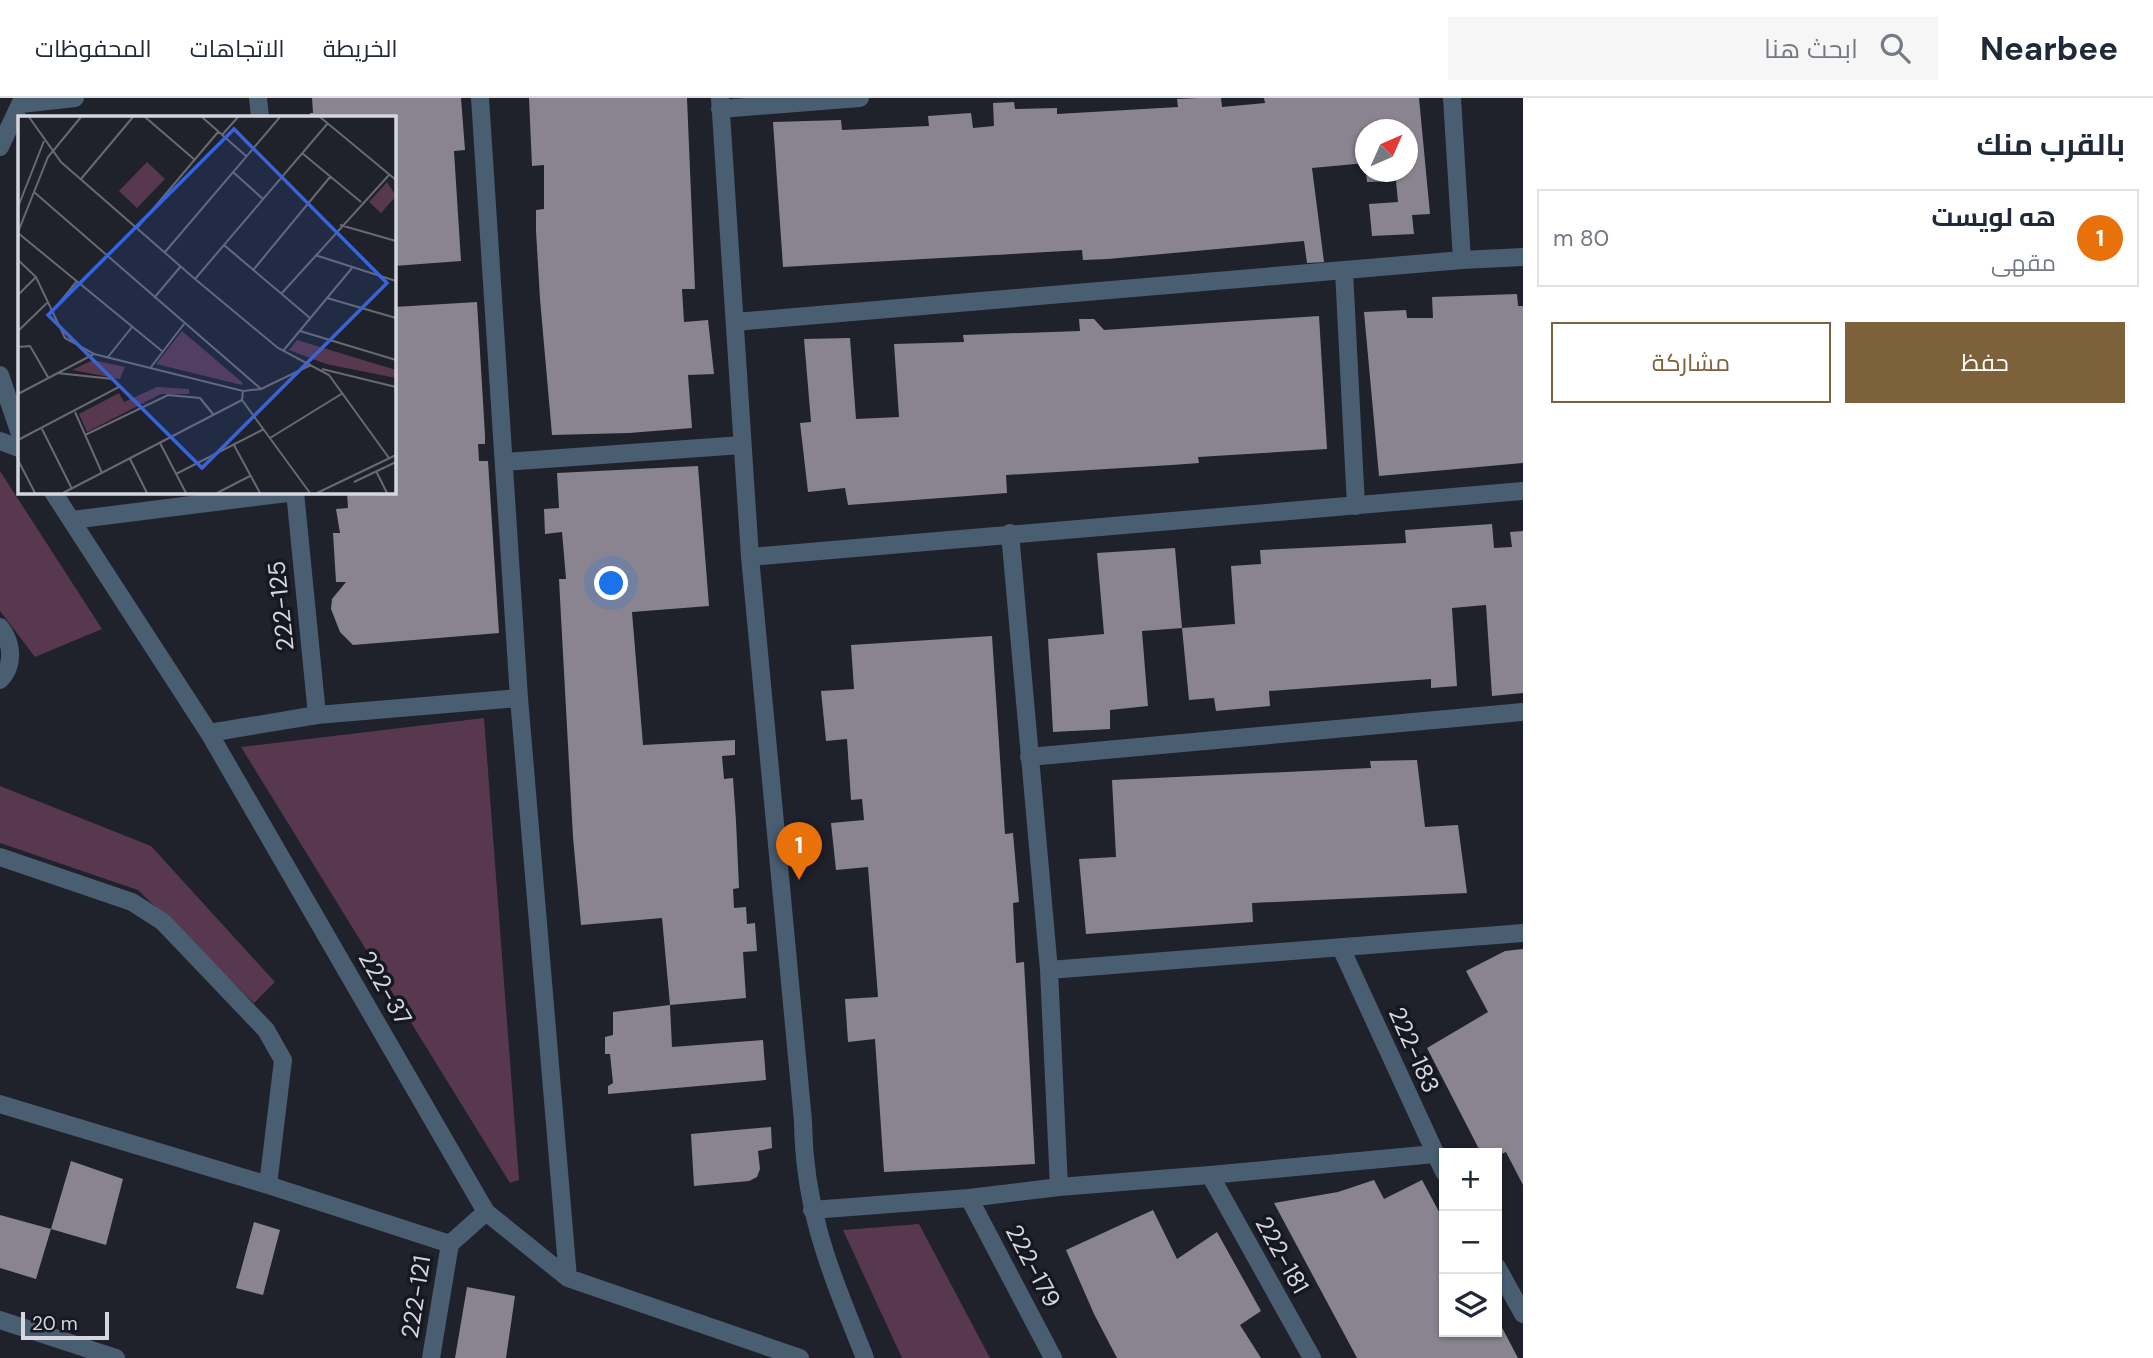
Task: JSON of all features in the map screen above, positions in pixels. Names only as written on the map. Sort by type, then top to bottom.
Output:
[{"type":"street","points":[[0,147],[22,101],[75,98]]},
{"type":"street","points":[[258,98],[260,116]]},
{"type":"street","points":[[480,98],[519,698],[568,1278]]},
{"type":"street","points":[[860,98],[720,104],[750,557],[804,1151],[812,1210],[826,1259],[865,1358]]},
{"type":"street","points":[[1452,98],[1462,260]]},
{"type":"street","points":[[735,322],[1523,257]]},
{"type":"street","points":[[1345,271],[1356,506]]},
{"type":"street","points":[[0,375],[18,428]]},
{"type":"street","points":[[0,441],[18,448]]},
{"type":"street","points":[[504,463],[742,446]]},
{"type":"street","points":[[750,557],[1523,491]]},
{"type":"street","name":"222-37","points":[[54,494],[209,733],[486,1212],[568,1278],[800,1358]]},
{"type":"street","points":[[72,520],[279,494]]},
{"type":"street","name":"222-125","points":[[295,494],[317,715]]},
{"type":"street","points":[[1010,533],[1049,970],[1059,1187]]},
{"type":"street","points":[[0,627],[11,653],[5,674],[0,680]]},
{"type":"street","points":[[209,733],[317,715],[519,698]]},
{"type":"street","points":[[1029,757],[1523,712]]},
{"type":"street","points":[[0,858],[132,902],[163,922],[266,1030],[283,1060],[268,1185]]},
{"type":"street","points":[[1049,970],[1523,933]]},
{"type":"street","name":"222-183","points":[[1341,948],[1439,1163]]},
{"type":"street","points":[[0,1104],[268,1185],[450,1244],[486,1212]]},
{"type":"street","points":[[812,1210],[969,1198],[1059,1187],[1434,1154]]},
{"type":"street","name":"222-181","points":[[1210,1175],[1312,1358]]},
{"type":"street","name":"222-179","points":[[969,1198],[1053,1358]]},
{"type":"street","name":"222-121","points":[[431,1358],[450,1244]]},
{"type":"street","points":[[1501,1274],[1523,1314]]},
{"type":"street","points":[[0,1320],[116,1358]]},
{"type":"shaded area","points":[[0,471],[102,629],[35,657],[0,611]]},
{"type":"shaded area","points":[[484,718],[519,1180],[510,1183],[241,747]]},
{"type":"shaded area","points":[[0,786],[151,846],[275,982],[254,1003],[138,890],[0,843]]},
{"type":"shaded area","points":[[919,1224],[990,1358],[902,1358],[843,1230]]},
{"type":"building","points":[[312,98],[461,98],[465,150],[454,151],[461,261],[396,266],[396,116],[310,116],[310,113],[313,113]]},
{"type":"building","points":[[529,98],[687,98],[695,289],[682,289],[684,322],[708,320],[714,374],[688,375],[692,428],[552,435],[536,231],[536,210],[544,209],[544,165],[532,166]]},
{"type":"building","points":[[1221,98],[1222,107],[1265,103],[1264,98],[1419,98],[1430,214],[1412,215],[1414,234],[1372,236],[1369,204],[1398,202],[1396,182],[1418,182],[1418,119],[1355,119],[1355,164],[1312,168],[1324,262],[1307,263],[1304,241],[1108,259],[1083,260],[1082,250],[783,267],[773,122],[841,120],[842,130],[929,126],[928,116],[971,113],[973,128],[994,126],[993,103],[1014,102],[1015,109],[1057,108],[1057,114],[1178,107],[1177,99]]},
{"type":"building","points":[[1517,294],[1518,306],[1523,306],[1523,463],[1379,476],[1364,312],[1406,310],[1407,318],[1433,318],[1432,297]]},
{"type":"building","points":[[477,302],[485,435],[485,444],[478,444],[479,461],[488,461],[499,633],[353,645],[340,632],[331,609],[332,599],[346,582],[336,582],[333,533],[340,533],[336,509],[348,508],[347,494],[396,494],[396,307]]},
{"type":"building","points":[[1319,316],[1327,449],[1198,457],[1199,463],[1006,475],[1007,493],[848,505],[845,488],[808,492],[800,423],[811,422],[804,339],[850,338],[856,419],[899,417],[894,344],[964,342],[963,335],[1080,331],[1079,319],[1094,319],[1104,330]]},
{"type":"building","points":[[698,466],[709,606],[632,612],[643,745],[735,740],[735,755],[722,756],[724,779],[733,778],[739,888],[733,889],[734,908],[746,907],[747,924],[755,923],[757,951],[743,952],[746,998],[670,1005],[662,918],[581,925],[573,837],[559,579],[566,579],[562,532],[545,534],[544,509],[559,508],[557,473]]},
{"type":"building","points":[[1492,524],[1494,548],[1512,547],[1510,532],[1523,531],[1523,693],[1492,696],[1486,605],[1452,608],[1457,686],[1431,688],[1431,679],[1269,691],[1270,706],[1216,711],[1214,698],[1189,700],[1182,628],[1235,624],[1231,566],[1261,564],[1260,550],[1406,543],[1405,530]]},
{"type":"building","points":[[1175,548],[1182,628],[1142,631],[1148,706],[1110,710],[1110,729],[1053,732],[1048,639],[1104,634],[1097,553]]},
{"type":"building","points":[[992,636],[1005,834],[1013,833],[1019,902],[1013,903],[1016,963],[1024,962],[1035,1164],[884,1172],[875,1039],[848,1042],[845,999],[878,997],[868,867],[836,870],[831,823],[864,820],[862,799],[851,800],[847,739],[826,741],[821,691],[854,689],[851,645]]},
{"type":"building","points":[[1417,760],[1425,827],[1458,825],[1467,893],[1252,903],[1253,922],[1086,934],[1079,859],[1116,857],[1112,780],[1371,768],[1370,761]]},
{"type":"building","points":[[1523,949],[1523,1185],[1506,1152],[1502,1154],[1502,1148],[1478,1148],[1427,1048],[1488,1012],[1466,971],[1505,951]]},
{"type":"building","points":[[670,1005],[672,1047],[763,1040],[766,1080],[608,1094],[608,1086],[613,1083],[610,1054],[605,1054],[605,1037],[613,1035],[613,1012]]},
{"type":"building","points":[[771,1127],[772,1148],[758,1151],[760,1169],[757,1177],[749,1181],[694,1186],[691,1134]]},
{"type":"building","points":[[71,1161],[123,1179],[106,1245],[51,1229]]},
{"type":"building","points":[[1374,1180],[1384,1199],[1422,1180],[1439,1212],[1439,1337],[1502,1337],[1502,1328],[1518,1358],[1357,1358],[1274,1203],[1338,1192]]},
{"type":"building","points":[[1153,1210],[1177,1259],[1217,1232],[1261,1311],[1240,1325],[1261,1358],[1117,1358],[1066,1250]]},
{"type":"building","points":[[0,1215],[51,1229],[36,1279],[0,1268]]},
{"type":"building","points":[[254,1222],[280,1230],[263,1295],[236,1288]]},
{"type":"building","points":[[467,1287],[515,1296],[506,1358],[455,1358]]},
{"type":"place","name":"هه لويست","points":[[799,880]]}]
